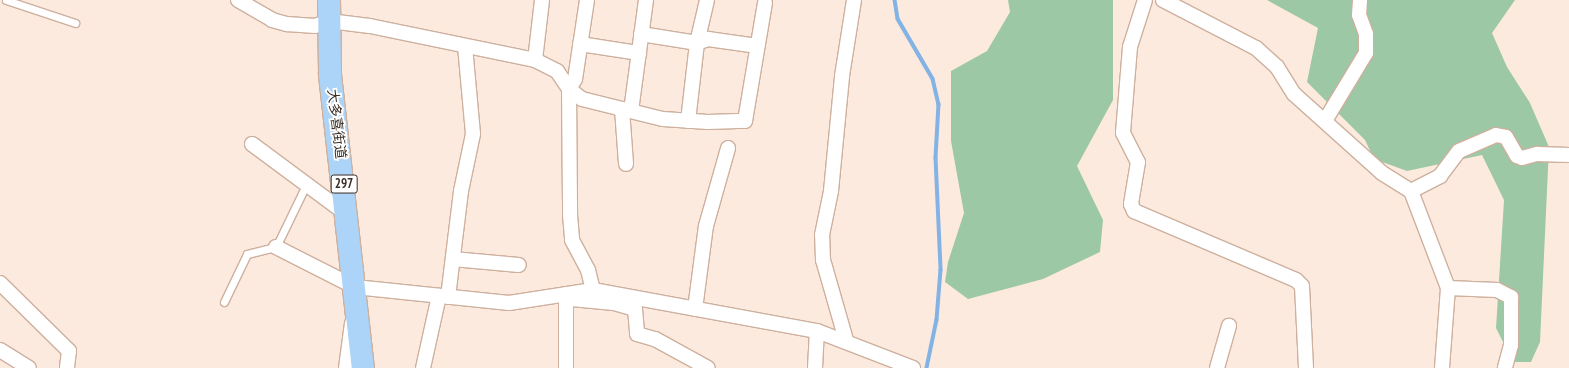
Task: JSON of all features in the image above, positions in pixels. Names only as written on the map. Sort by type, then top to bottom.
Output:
[{"type":"highway","name":"大多喜街道","points":[[329,0],[330,75],[348,215],[363,368]]},
{"type":"street","points":[[238,0],[272,20],[315,26],[329,21],[392,30],[535,60],[557,71],[568,89],[582,99],[626,110],[688,121],[746,121],[765,3]]},
{"type":"street","points":[[535,60],[542,0]]},
{"type":"street","points":[[586,0],[574,79],[568,89],[572,240],[588,270],[593,290]]},
{"type":"street","points":[[626,164],[626,110],[639,53],[646,0]]},
{"type":"street","points":[[688,121],[697,43],[707,0]]},
{"type":"street","points":[[846,340],[823,260],[822,235],[831,191],[842,76],[854,0]]},
{"type":"street","points":[[1145,0],[1130,47],[1123,132],[1138,162],[1131,204],[1134,211],[1296,280],[1302,286],[1306,368]]},
{"type":"street","points":[[1163,0],[1256,48],[1277,67],[1294,94],[1326,119],[1382,173],[1411,191],[1448,288],[1442,368]]},
{"type":"street","points":[[1326,119],[1366,53],[1366,34],[1359,16],[1360,0]]},
{"type":"street","points":[[641,34],[697,43],[708,39],[758,46]]},
{"type":"street","points":[[580,44],[639,53]]},
{"type":"street","points":[[423,368],[444,297],[453,259],[473,134],[465,46]]},
{"type":"street","points":[[1411,191],[1440,176],[1459,150],[1496,135],[1506,137],[1517,156],[1522,158],[1537,154],[1569,155]]},
{"type":"street","points":[[252,144],[305,186],[348,215]]},
{"type":"street","points":[[695,309],[706,226],[728,148]]},
{"type":"street","points":[[276,248],[356,297],[444,297],[510,303],[566,296],[593,290],[817,331],[846,340],[887,362],[913,368]]},
{"type":"street","points":[[453,259],[519,265]]},
{"type":"street","points":[[0,283],[69,351],[67,368]]},
{"type":"street","points":[[1448,288],[1497,290],[1511,297],[1511,345],[1505,368]]},
{"type":"street","points":[[566,296],[566,368]]},
{"type":"street","points":[[566,296],[614,303],[635,310],[637,334],[655,339],[708,368]]},
{"type":"street","points":[[346,368],[356,297]]},
{"type":"street","points":[[1217,368],[1229,326]]},
{"type":"street","points":[[815,368],[817,331]]},
{"type":"street","points":[[0,350],[29,368]]},
{"type":"lane","points":[[6,0],[20,2],[75,23]]},
{"type":"lane","points":[[224,302],[247,254],[276,248],[305,186]]},
{"type":"green space","points":[[1008,0],[1113,0],[1113,100],[1077,166],[1103,220],[1100,252],[1043,279],[968,299],[945,282],[948,262],[964,213],[951,141],[951,71],[987,51],[1010,12]]},
{"type":"green space","points":[[1267,0],[1515,0],[1492,33],[1507,67],[1530,103],[1549,147],[1540,342],[1531,362],[1513,362],[1496,328],[1504,200],[1482,155],[1407,171],[1374,159],[1365,140],[1307,82],[1318,28]]},
{"type":"waterway","points":[[895,0],[898,19],[933,79],[939,104],[936,158],[941,270],[937,320],[927,368]]}]
